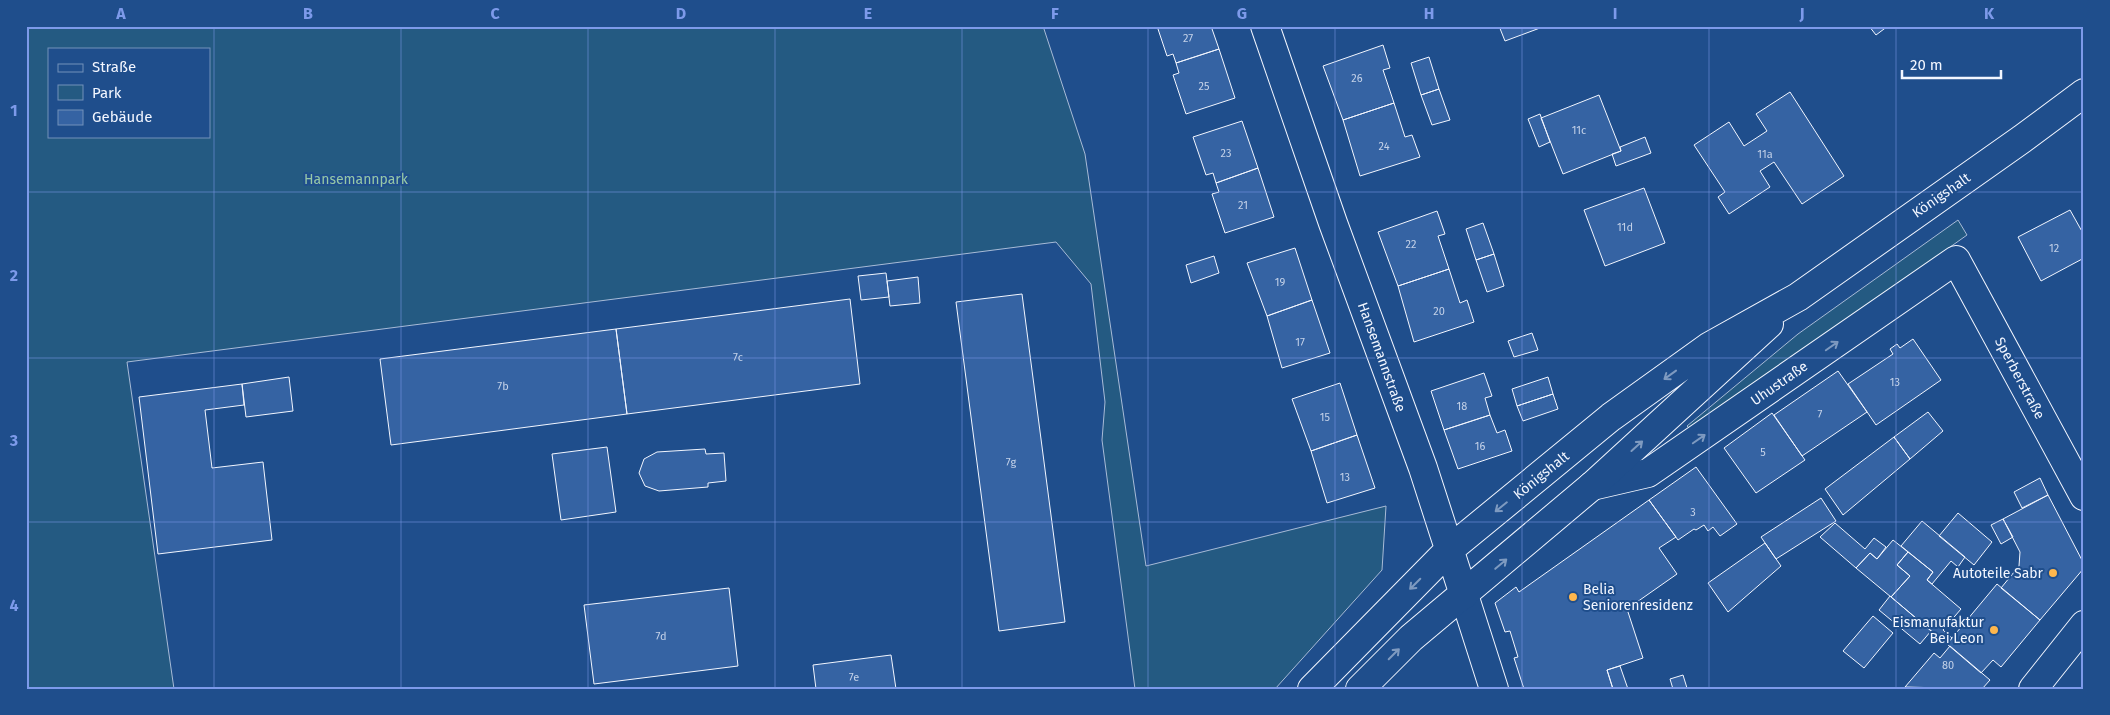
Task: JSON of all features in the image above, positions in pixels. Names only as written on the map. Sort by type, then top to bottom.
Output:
[{"type":"main road","name":"Hansemannstraße","points":[[1265,26],[1333,223],[1423,468],[1494,689]]},
{"type":"main road","name":"Königshalt","points":[[1312,689],[1449,550],[1612,417],[1710,346],[1798,297],[2084,93]]},
{"type":"main road","name":"Uhustraße","points":[[1592,486],[1648,473],[1956,260]]},
{"type":"main road","name":"Sperberstraße","points":[[1956,260],[2084,496]]},
{"type":"main road","name":"Königshalt","points":[[1360,689],[1411,638],[1464,596],[1592,486],[1714,377],[1798,297]]},
{"type":"main road","points":[[2033,689],[2084,625]]},
{"type":"green space","name":"Hansemannpark","points":[[26,26],[1043,26],[1085,154],[1146,566],[1386,506],[1382,570],[1275,689],[1135,689],[1102,440],[1105,402],[1091,284],[1056,242],[127,362],[174,689],[26,689]]},
{"type":"green space","points":[[1958,220],[1967,235],[1692,431],[1687,426],[1798,334]]},
{"type":"building","points":[[1157,26],[1211,26],[1219,49],[1176,63],[1173,54],[1167,56]]},
{"type":"building","points":[[1499,26],[1540,26],[1540,28],[1505,41]]},
{"type":"building","points":[[1869,26],[1888,26],[1876,35]]},
{"type":"building","points":[[1383,45],[1390,68],[1383,70],[1394,103],[1343,120],[1323,66]]},
{"type":"building","points":[[1219,49],[1235,98],[1186,114],[1173,75],[1179,73],[1176,63]]},
{"type":"building","points":[[1429,57],[1439,89],[1421,95],[1411,63]]},
{"type":"building","points":[[1439,89],[1450,120],[1432,125],[1421,95]]},
{"type":"building","points":[[1790,92],[1844,176],[1802,204],[1774,162],[1760,171],[1770,187],[1729,214],[1718,197],[1725,192],[1694,145],[1729,122],[1744,146],[1767,131],[1756,114]]},
{"type":"building","points":[[1599,95],[1621,151],[1563,174],[1541,118]]},
{"type":"building","points":[[1394,103],[1405,137],[1412,135],[1420,157],[1360,176],[1343,120]]},
{"type":"building","points":[[1540,114],[1550,142],[1539,147],[1528,119]]},
{"type":"building","points":[[1242,121],[1258,168],[1216,183],[1213,173],[1206,175],[1193,137]]},
{"type":"building","points":[[1645,137],[1651,153],[1616,166],[1612,154],[1621,151],[1620,147]]},
{"type":"building","points":[[1258,168],[1274,217],[1225,233],[1212,194],[1219,192],[1216,183]]},
{"type":"building","points":[[1644,188],[1665,243],[1605,266],[1584,210]]},
{"type":"building","points":[[2070,210],[2084,235],[2084,258],[2041,281],[2018,237]]},
{"type":"building","points":[[1437,211],[1445,234],[1438,236],[1449,269],[1398,286],[1378,232]]},
{"type":"building","points":[[1483,223],[1494,254],[1476,260],[1466,229]]},
{"type":"building","points":[[1295,248],[1312,300],[1267,316],[1247,263]]},
{"type":"building","points":[[1494,254],[1504,286],[1487,292],[1476,260]]},
{"type":"building","points":[[1214,256],[1219,273],[1191,283],[1186,265]]},
{"type":"building","points":[[1449,269],[1460,303],[1467,300],[1474,322],[1414,342],[1398,286]]},
{"type":"building","points":[[886,273],[889,297],[861,300],[858,276]]},
{"type":"building","points":[[918,277],[920,303],[890,306],[887,281]]},
{"type":"building","points":[[1022,294],[1065,622],[999,631],[956,302]]},
{"type":"building","points":[[850,299],[860,384],[627,414],[616,329]]},
{"type":"building","points":[[1312,300],[1330,353],[1282,368],[1267,316]]},
{"type":"building","points":[[616,329],[627,414],[391,445],[380,359]]},
{"type":"building","points":[[1532,333],[1538,350],[1514,357],[1508,341]]},
{"type":"building","points":[[1913,339],[1941,380],[1876,425],[1848,384],[1893,354],[1890,349],[1897,344],[1900,348]]},
{"type":"building","points":[[1838,371],[1867,412],[1802,456],[1774,415]]},
{"type":"building","points":[[1484,373],[1492,396],[1485,398],[1490,415],[1444,430],[1431,391]]},
{"type":"building","points":[[289,377],[293,411],[246,417],[242,384]]},
{"type":"building","points":[[1548,377],[1553,394],[1517,406],[1512,389]]},
{"type":"building","points":[[1340,383],[1357,435],[1311,451],[1292,399]]},
{"type":"building","points":[[242,384],[244,405],[205,410],[212,468],[263,462],[272,540],[158,554],[139,397]]},
{"type":"building","points":[[1553,394],[1558,409],[1523,421],[1517,406]]},
{"type":"building","points":[[1928,412],[1943,431],[1910,459],[1894,437]]},
{"type":"building","points":[[1772,413],[1805,460],[1756,493],[1724,448]]},
{"type":"building","points":[[1490,415],[1497,433],[1505,430],[1512,451],[1458,469],[1444,430]]},
{"type":"building","points":[[1357,435],[1375,488],[1327,503],[1311,451]]},
{"type":"building","points":[[1894,437],[1910,459],[1843,515],[1825,489]]},
{"type":"building","points":[[607,447],[616,512],[561,520],[552,454]]},
{"type":"building","points":[[705,449],[706,454],[724,453],[726,481],[708,483],[708,487],[659,491],[645,486],[639,473],[644,459],[657,452]]},
{"type":"building","points":[[1696,467],[1737,524],[1720,536],[1713,527],[1708,531],[1704,525],[1696,530],[1694,529],[1678,540],[1649,500]]},
{"type":"building","points":[[2040,478],[2048,495],[2022,508],[2014,492]]},
{"type":"building","points":[[2048,495],[2084,564],[2084,568],[2040,620],[2001,588],[2019,566],[2020,552],[2003,519]]},
{"type":"building","points":[[1821,498],[1836,521],[1776,559],[1761,537]]},
{"type":"building","name":"Belia Seniorenresidenz","points":[[1649,500],[1676,537],[1659,548],[1677,574],[1627,609],[1643,658],[1607,670],[1613,689],[1524,689],[1514,658],[1518,657],[1510,631],[1505,632],[1495,603],[1516,587],[1519,592]]},
{"type":"building","points":[[1958,513],[1992,542],[1974,565],[1939,536]]},
{"type":"building","points":[[2003,519],[2013,537],[2001,544],[1991,525]]},
{"type":"building","points":[[1922,521],[1965,557],[1958,567],[1951,561],[1932,584],[1927,580],[1933,572],[1901,546]]},
{"type":"building","points":[[1835,523],[1865,549],[1874,538],[1886,547],[1877,559],[1870,553],[1856,568],[1820,537]]},
{"type":"building","points":[[1893,540],[1908,552],[1897,565],[1910,576],[1891,597],[1856,568],[1870,553],[1877,559]]},
{"type":"building","points":[[1765,543],[1781,566],[1728,612],[1708,583]]},
{"type":"building","points":[[1908,552],[1933,572],[1927,580],[1961,609],[1943,630],[1952,638],[1947,644],[1891,597],[1910,576],[1897,565]]},
{"type":"building","points":[[1997,584],[2040,620],[2001,667],[1993,660],[1981,673],[1947,644]]},
{"type":"building","points":[[729,588],[738,666],[594,684],[584,605]]},
{"type":"building","points":[[1890,596],[1931,631],[1920,644],[1879,610]]},
{"type":"building","points":[[1873,616],[1893,633],[1864,668],[1843,651]]},
{"type":"building","points":[[1950,646],[1990,680],[1982,689],[1905,687],[1934,653],[1940,658]]},
{"type":"building","points":[[891,655],[896,689],[816,689],[813,665]]},
{"type":"building","points":[[1620,666],[1628,689],[1613,689],[1607,670]]},
{"type":"building","points":[[1683,675],[1687,688],[1673,689],[1670,679]]},
{"type":"place","name":"Autoteile Sabr","points":[[2053,573]]},
{"type":"place","name":"Belia Seniorenresidenz","points":[[1573,597]]},
{"type":"place","name":"Eismanufaktur Bei Leon","points":[[1994,630]]}]
